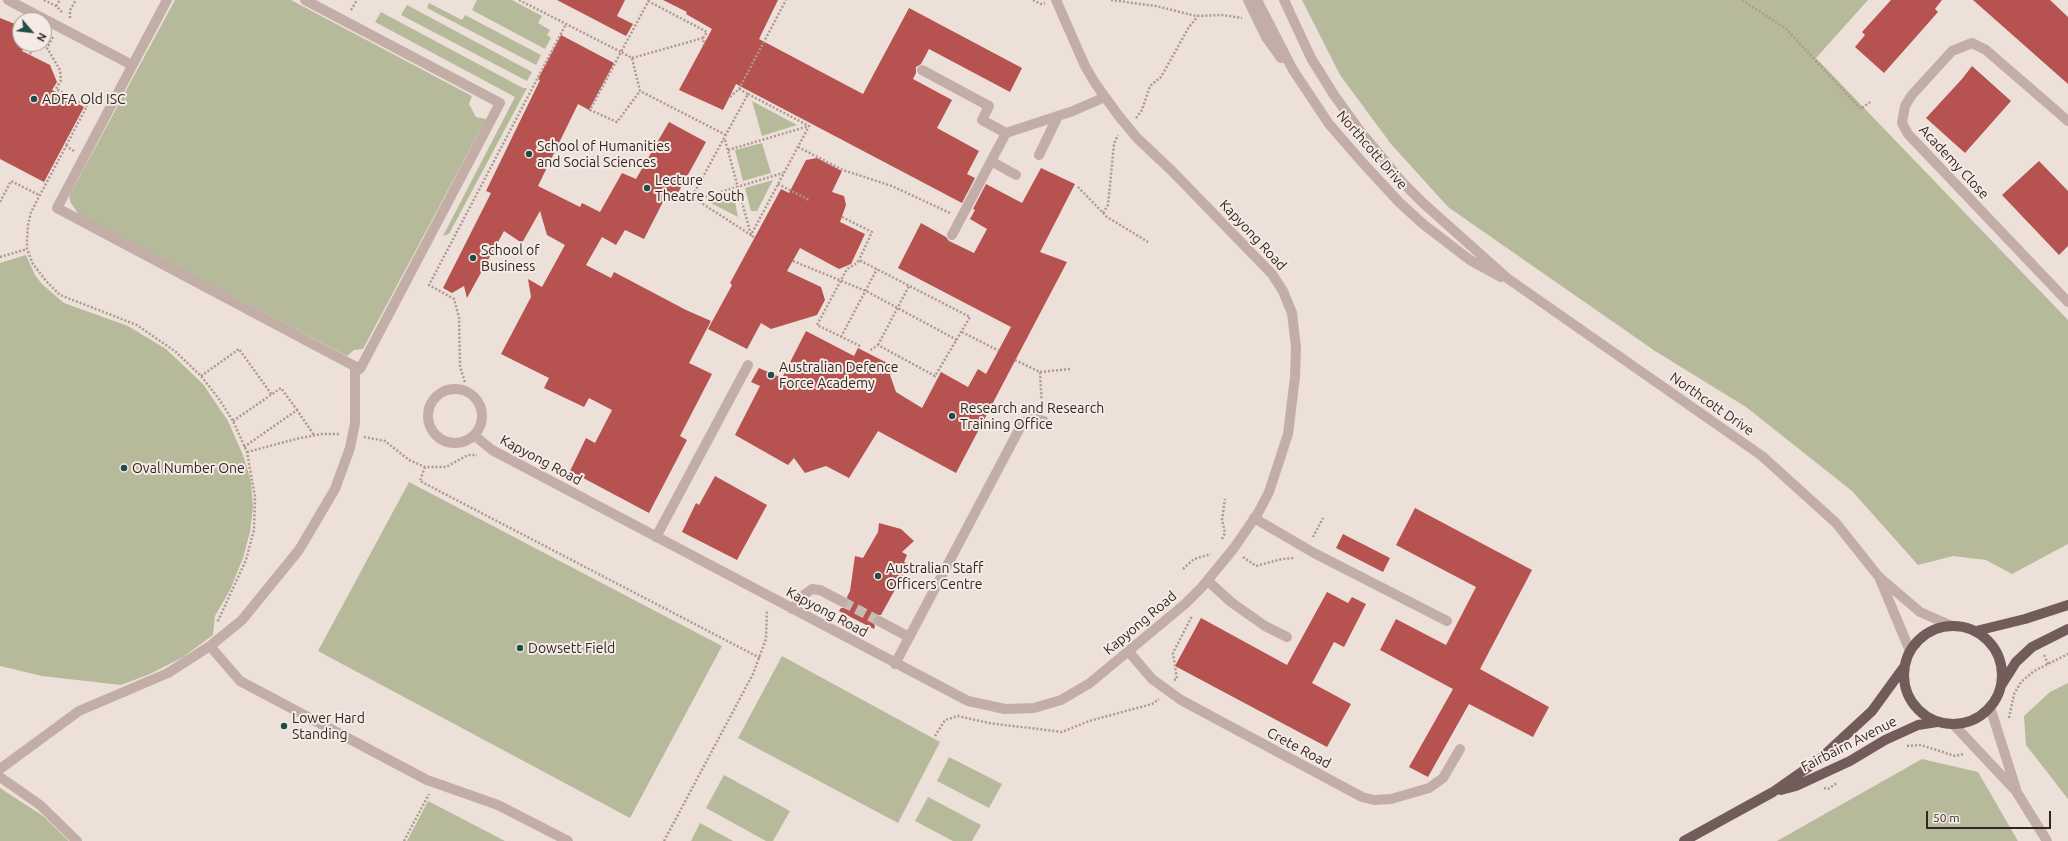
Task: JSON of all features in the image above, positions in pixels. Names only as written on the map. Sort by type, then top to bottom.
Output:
[{"type":"main road","points":[[1976,631],[2025,619],[2068,604]]},
{"type":"main road","points":[[2001,686],[2002,670],[1998,654],[1988,641],[1976,631],[1964,627],[1952,626],[1935,629],[1921,638],[1910,651],[1904,667],[1904,681],[1908,695],[1915,707],[1925,716],[1937,722],[1954,725],[1968,722],[1980,716],[1990,708],[1997,697],[2001,686],[2016,662],[2032,647],[2068,629]]},
{"type":"main road","name":"Fairbairn Avenue","points":[[1684,841],[1773,792],[1820,759],[1872,712],[1904,667]]},
{"type":"main road","name":"Fairbairn Avenue","points":[[1773,792],[1796,786],[1850,761],[1886,740],[1918,725],[1937,722]]},
{"type":"street","points":[[8,0],[132,65]]},
{"type":"street","points":[[167,0],[57,208],[360,369],[500,103],[305,0]]},
{"type":"street","name":"Kapyong Road","points":[[474,435],[492,450],[958,697],[976,704],[1005,709],[1025,709],[1051,703],[1078,691],[1129,652],[1185,604],[1208,581],[1254,518],[1269,492],[1288,434],[1295,377],[1296,347],[1292,313],[1283,291],[1261,261],[1128,127],[1105,97],[1085,66],[1056,0]]},
{"type":"street","points":[[1248,0],[1269,44],[1293,70]]},
{"type":"street","name":"Northcott Drive","points":[[1257,0],[1293,70],[1329,124],[1399,202],[1423,224],[1470,260],[1498,276],[1507,278]]},
{"type":"street","name":"Northcott Drive","points":[[1284,0],[1311,58],[1334,95],[1402,182],[1423,203],[1507,278],[1762,456],[1836,523],[1879,577],[1920,612],[1952,626]]},
{"type":"street","name":"Academy Close","points":[[2068,122],[1986,50],[1972,43],[1952,51],[1910,96],[1905,106],[1902,123],[1908,134],[2068,302]]},
{"type":"street","points":[[922,70],[989,106],[982,120],[1006,133]]},
{"type":"street","points":[[952,235],[1006,133],[1058,116],[1105,97]]},
{"type":"street","points":[[1039,155],[1058,116]]},
{"type":"street","points":[[991,161],[1016,175]]},
{"type":"street","points":[[0,769],[79,710],[168,673],[214,644],[242,620],[300,550],[335,489],[350,448],[355,423],[355,366]]},
{"type":"street","points":[[656,537],[748,366]]},
{"type":"street","points":[[454,389],[464,390],[472,395],[481,407],[482,417],[479,427],[474,435],[467,440],[454,443],[441,439],[434,434],[430,426],[428,413],[430,404],[444,391],[454,389]]},
{"type":"street","points":[[895,664],[1022,424],[1032,418],[1043,416]]},
{"type":"street","points":[[1254,518],[1306,549],[1448,621]]},
{"type":"street","name":"Northcott Drive","points":[[1879,577],[1910,651]]},
{"type":"street","points":[[1208,581],[1231,602],[1254,616],[1265,626],[1287,637]]},
{"type":"street","points":[[792,610],[805,594],[812,589],[820,590],[843,602]]},
{"type":"street","points":[[879,620],[909,637]]},
{"type":"street","points":[[214,644],[240,681],[434,783],[498,805],[568,841]]},
{"type":"street","name":"Crete Road","points":[[1129,652],[1152,679],[1181,700],[1362,797],[1374,800],[1391,799],[1429,788],[1443,778],[1460,749]]},
{"type":"street","points":[[1990,708],[2016,791]]},
{"type":"street","points":[[1954,725],[2016,791],[2047,841]]},
{"type":"street","points":[[0,777],[40,805],[77,841]]},
{"type":"path","points":[[55,9],[60,0]]},
{"type":"path","points":[[76,0],[70,10],[69,20],[64,19],[58,26],[47,48],[60,70],[61,80],[56,89],[87,106],[39,195],[29,219],[26,232],[28,249],[37,270],[56,292],[64,297],[137,325],[166,344],[201,376],[233,421],[247,452],[255,497],[254,530],[246,560],[217,620],[214,644]]},
{"type":"path","points":[[519,0],[621,52],[632,58],[703,38],[707,32],[649,1],[621,52],[590,110],[617,122],[640,91]]},
{"type":"path","points":[[730,97],[740,89],[786,0]]},
{"type":"path","points":[[1111,0],[1156,6],[1198,16],[1222,15],[1244,18]]},
{"type":"path","points":[[1742,0],[1785,28],[1861,108],[1870,102]]},
{"type":"path","points":[[1103,213],[1108,205],[1114,144],[1116,138],[1140,114],[1150,86],[1161,77],[1189,27],[1198,16]]},
{"type":"path","points":[[465,382],[460,367],[459,317],[454,299],[429,285],[566,24]]},
{"type":"path","points":[[703,38],[704,45]]},
{"type":"path","points":[[632,58],[640,91],[726,135]]},
{"type":"path","points":[[740,89],[809,126]]},
{"type":"path","points":[[748,94],[725,139],[692,197],[755,238]]},
{"type":"path","points":[[751,235],[809,126]]},
{"type":"path","points":[[728,150],[809,126]]},
{"type":"path","points":[[725,139],[751,235]]},
{"type":"path","points":[[66,146],[85,157]]},
{"type":"path","points":[[798,147],[843,170],[892,186],[961,218]]},
{"type":"path","points":[[697,199],[783,173]]},
{"type":"path","points":[[0,202],[11,181],[39,195]]},
{"type":"path","points":[[778,184],[809,200]]},
{"type":"path","points":[[1078,187],[1103,213],[1116,223],[1148,242]]},
{"type":"path","points":[[842,217],[872,232],[859,260],[847,269],[816,325],[860,346]]},
{"type":"path","points":[[0,257],[28,249]]},
{"type":"path","points":[[859,260],[970,317],[935,376],[878,345]]},
{"type":"path","points":[[792,261],[866,291],[957,340]]},
{"type":"path","points":[[841,337],[877,269]]},
{"type":"path","points":[[869,351],[878,345],[909,286]]},
{"type":"path","points":[[962,332],[999,351]]},
{"type":"path","points":[[201,376],[239,349],[272,395]]},
{"type":"path","points":[[1016,360],[1040,372],[1070,369]]},
{"type":"path","points":[[1040,372],[1043,416]]},
{"type":"path","points":[[233,421],[281,388],[314,435]]},
{"type":"path","points":[[244,447],[297,410]]},
{"type":"path","points":[[247,452],[314,435],[328,434]]},
{"type":"path","points":[[369,438],[385,441],[409,460],[425,467],[446,467],[468,455],[475,454],[482,458]]},
{"type":"path","points":[[425,467],[420,481],[760,658]]},
{"type":"path","points":[[1225,500],[1222,520],[1225,533],[1221,541],[1256,566],[1282,559],[1302,557],[1324,518]]},
{"type":"path","points":[[1183,569],[1194,559],[1209,555],[1213,552]]},
{"type":"path","points":[[664,841],[753,674],[760,658],[768,630],[767,608],[773,611]]},
{"type":"path","points":[[2009,720],[2014,694],[2021,682],[2034,671],[2068,654]]},
{"type":"path","points":[[1903,748],[1914,744],[1956,756],[1966,754]]},
{"type":"path","points":[[1821,788],[1828,788],[1840,782]]},
{"type":"path","points":[[404,841],[434,783]]},
{"type":"green space","points":[[175,0],[291,0],[472,96],[469,104],[476,117],[486,119],[363,349],[354,350],[347,356],[79,215],[71,203],[69,196]]},
{"type":"green space","points":[[477,0],[512,0],[542,16],[538,23],[550,30],[547,35],[551,38],[545,49],[472,10]]},
{"type":"green space","points":[[1302,0],[1868,0],[1816,58],[2068,320],[2068,544],[2012,574],[1986,560],[1953,556],[1918,565],[1852,491],[1746,407],[1655,351],[1448,207],[1391,144],[1340,75]]},
{"type":"green space","points":[[429,3],[462,20],[465,15],[541,55],[536,65],[427,8]]},
{"type":"green space","points":[[407,5],[532,72],[527,81],[401,15]]},
{"type":"green space","points":[[381,12],[523,88],[527,88],[449,234],[443,236],[515,97],[375,22]]},
{"type":"green space","points":[[752,101],[797,125],[762,136]]},
{"type":"green space","points":[[762,143],[771,173],[743,181],[735,150]]},
{"type":"green space","points":[[773,180],[757,211],[751,211],[745,188]]},
{"type":"green space","points":[[733,192],[738,217],[707,201]]},
{"type":"green space","name":"Oval Number One","points":[[26,255],[35,275],[42,284],[64,303],[128,326],[166,349],[203,384],[228,421],[243,455],[251,481],[253,508],[250,532],[243,558],[230,590],[215,616],[213,635],[183,657],[150,674],[121,685],[42,676],[0,666],[0,263]]},
{"type":"green space","name":"Dowsett Field","points":[[409,482],[722,646],[630,818],[318,651]]},
{"type":"green space","points":[[782,656],[940,742],[898,823],[738,738]]},
{"type":"green space","points":[[2068,683],[2068,799],[2026,745],[2024,716],[2050,692]]},
{"type":"green space","points":[[949,757],[1002,784],[989,808],[937,781]]},
{"type":"green space","points":[[1922,759],[1978,772],[2018,841],[1777,841]]},
{"type":"green space","points":[[724,775],[790,811],[773,841],[766,841],[706,808]]},
{"type":"green space","points":[[0,788],[43,816],[69,841],[0,841]]},
{"type":"green space","points":[[928,797],[981,825],[972,841],[953,841],[915,821]]},
{"type":"green space","points":[[428,801],[505,841],[407,841]]},
{"type":"green space","points":[[700,823],[733,841],[691,841]]},
{"type":"building","points":[[557,0],[625,0],[617,16],[633,24],[626,36]]},
{"type":"building","points":[[663,0],[778,0],[759,39],[863,94],[909,8],[1022,68],[1010,92],[929,49],[921,64],[916,67],[916,73],[913,79],[952,100],[937,128],[979,151],[967,174],[975,178],[962,203],[736,84],[723,110],[679,90],[712,29],[686,14],[687,12]]},
{"type":"building","points":[[1891,0],[1942,0],[1935,9],[1938,12],[1884,73],[1855,47],[1865,35],[1862,32]]},
{"type":"building","points":[[1973,0],[2050,0],[2068,17],[2068,84]]},
{"type":"building","name":"ADFA Old ISC","points":[[0,18],[12,23],[12,52],[24,52],[50,65],[57,82],[52,90],[84,107],[44,182],[0,159]]},
{"type":"building","points":[[561,35],[614,63],[589,110],[578,104],[538,186],[580,207],[582,203],[600,212],[622,173],[636,179],[669,122],[706,142],[674,200],[666,196],[644,239],[625,230],[616,245],[602,237],[586,265],[611,278],[614,272],[686,310],[711,321],[689,363],[712,374],[680,436],[687,440],[649,513],[570,471],[586,438],[595,443],[612,410],[589,398],[584,407],[544,388],[549,378],[501,354],[531,297],[528,279],[542,287],[565,245],[547,235],[540,211],[522,243],[504,231],[467,298],[464,286],[452,293],[443,288],[491,193],[486,191],[540,80],[538,79]]},
{"type":"building","points":[[1972,66],[2011,101],[1965,153],[1926,118]]},
{"type":"building","points":[[817,158],[842,171],[832,192],[844,196],[846,205],[840,222],[865,234],[851,264],[839,269],[800,248],[787,271],[821,287],[825,300],[817,315],[771,329],[761,323],[747,349],[708,329],[732,285],[730,283],[781,189],[789,193],[806,160]]},
{"type":"building","points":[[2039,161],[2068,191],[2068,246],[2059,255],[2002,195]]},
{"type":"building","points":[[1041,168],[1075,184],[1040,252],[1067,262],[956,473],[878,431],[849,478],[826,466],[805,473],[794,458],[788,465],[735,435],[760,386],[751,382],[759,368],[782,378],[806,331],[854,356],[858,348],[895,367],[890,375],[896,392],[922,408],[941,372],[968,387],[978,369],[986,374],[1011,327],[898,268],[921,223],[946,237],[949,241],[974,253],[987,229],[970,219],[975,210],[973,209],[986,184],[1022,203]]},
{"type":"building","points":[[715,476],[767,505],[737,560],[682,532],[696,503],[699,505]]},
{"type":"building","points":[[1415,508],[1532,570],[1480,669],[1549,707],[1533,737],[1469,704],[1428,777],[1409,767],[1453,689],[1380,650],[1396,619],[1446,645],[1476,587],[1396,545]]},
{"type":"building","name":"Australian Staff Officers Centre","points":[[879,523],[901,529],[914,541],[902,552],[907,555],[904,562],[909,564],[881,615],[876,615],[873,618],[875,626],[874,629],[839,611],[841,608],[846,608],[849,605],[847,597],[850,591],[855,556],[863,558],[878,532]]},
{"type":"building","points":[[1343,534],[1390,558],[1383,572],[1336,548]]},
{"type":"building","points":[[1327,592],[1348,603],[1352,597],[1366,604],[1344,647],[1334,642],[1312,683],[1351,704],[1327,747],[1175,666],[1201,618],[1287,665]]},
{"type":"tunnel","points":[[843,602],[879,621]]},
{"type":"place","name":"ADFA Old ISC","points":[[34,99]]},
{"type":"place","name":"School of Humanities and Social Sciences","points":[[529,154]]},
{"type":"place","name":"Lecture Theatre South","points":[[647,188]]},
{"type":"place","name":"School of Business","points":[[473,258]]},
{"type":"place","name":"Australian Defence Force Academy","points":[[771,375]]},
{"type":"place","name":"Research and Research Training Office","points":[[952,416]]},
{"type":"place","name":"Oval Number One","points":[[124,468]]},
{"type":"place","name":"Australian Staff Officers Centre","points":[[878,576]]},
{"type":"place","name":"Dowsett Field","points":[[520,648]]},
{"type":"place","name":"Lower Hard Standing","points":[[284,726]]}]
